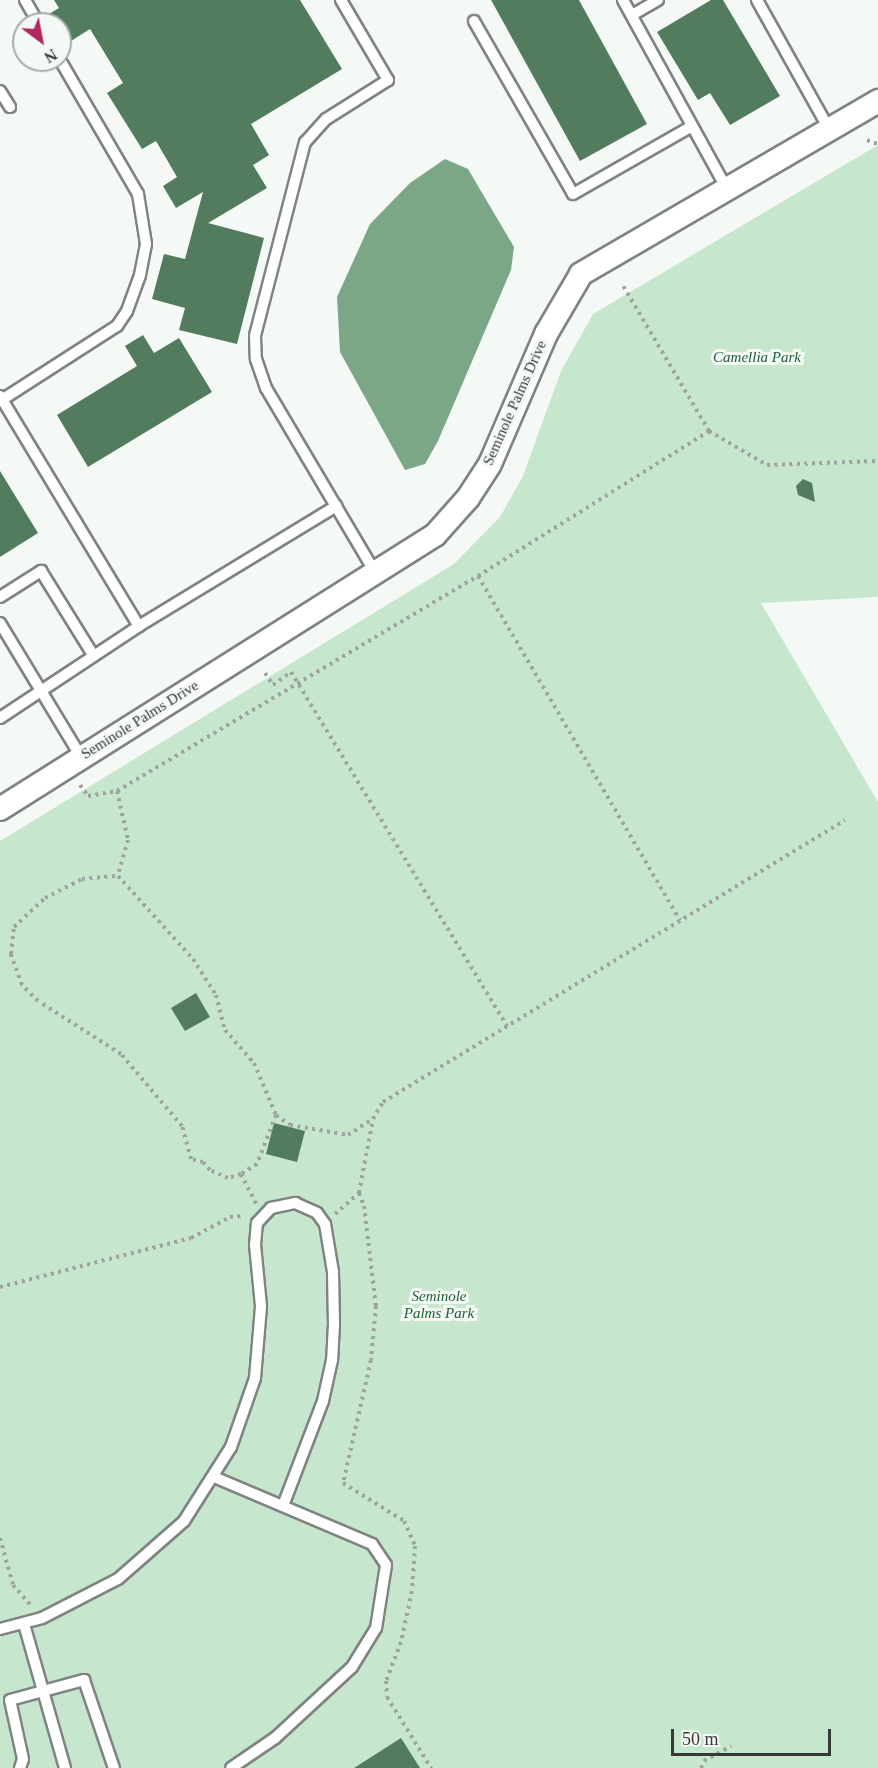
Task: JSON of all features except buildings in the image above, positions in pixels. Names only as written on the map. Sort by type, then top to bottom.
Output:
[{"type":"street","name":"Seminole Palms Drive","points":[[0,808],[435,534],[468,498],[490,464],[546,334],[581,274],[878,101]]},
{"type":"lane","points":[[341,0],[388,80],[326,119],[305,141],[255,336],[256,359],[266,388],[375,572]]},
{"type":"lane","points":[[623,0],[727,189]]},
{"type":"lane","points":[[632,15],[658,0]]},
{"type":"lane","points":[[757,0],[830,129]]},
{"type":"lane","points":[[474,21],[573,194],[692,126]]},
{"type":"lane","points":[[67,72],[138,194],[146,244],[140,276],[127,311],[117,326],[1,399],[139,626]]},
{"type":"lane","points":[[0,91],[10,107]]},
{"type":"lane","points":[[0,718],[40,688],[336,506]]},
{"type":"lane","points":[[0,597],[41,572],[93,655]]},
{"type":"lane","points":[[0,623],[81,757]]},
{"type":"lane","points":[[0,1629],[42,1618],[118,1579],[155,1550],[184,1521],[231,1447],[255,1378],[261,1306],[255,1245],[262,1215],[281,1203],[295,1203],[317,1213],[326,1224],[333,1272],[332,1360],[304,1459],[283,1506]]},
{"type":"lane","points":[[214,1477],[377,1549],[386,1573],[376,1628],[352,1667],[275,1738],[231,1768]]},
{"type":"lane","points":[[24,1624],[65,1768]]},
{"type":"lane","points":[[20,1768],[23,1759],[10,1700],[43,1693],[84,1680],[114,1768]]},
{"type":"path","points":[[867,140],[878,144]]},
{"type":"path","points":[[622,285],[709,431],[767,465],[878,461]]},
{"type":"path","points":[[80,784],[88,796],[117,791],[478,576],[709,431]]},
{"type":"path","points":[[478,576],[681,920]]},
{"type":"path","points":[[265,673],[273,685],[291,672],[296,684],[507,1026]]},
{"type":"path","points":[[117,791],[128,840],[118,876]]},
{"type":"path","points":[[326,1224],[358,1192],[373,1119],[383,1102],[845,820]]},
{"type":"path","points":[[118,876],[193,959],[216,995],[225,1030],[254,1063],[276,1115],[290,1125],[348,1135],[373,1119]]},
{"type":"path","points":[[118,876],[81,879],[45,898],[15,927],[10,954],[15,974],[38,1001],[121,1054],[182,1126],[191,1160],[203,1162],[210,1170],[228,1178],[241,1174],[257,1164],[276,1115]]},
{"type":"path","points":[[0,1287],[191,1238],[230,1217],[262,1215],[241,1174]]},
{"type":"path","points":[[358,1192],[364,1206],[376,1306],[371,1360],[343,1483],[404,1521],[415,1546],[412,1591],[386,1689],[387,1697],[431,1768]]},
{"type":"path","points":[[0,1538],[13,1585],[42,1618]]},
{"type":"path","points":[[701,1768],[704,1761],[731,1746]]},
{"type":"green space","name":"Seminole Palms Park","points":[[878,145],[878,597],[761,603],[878,802],[878,1768],[0,1768],[0,841],[454,564],[500,517],[523,476],[561,371],[593,314]]},
{"type":"shaded area","points":[[445,159],[468,169],[514,247],[511,270],[438,441],[425,464],[405,470],[340,352],[337,297],[370,224],[410,183]]},
{"type":"park label","name":"Camellia Park","points":[[757,358]]}]
